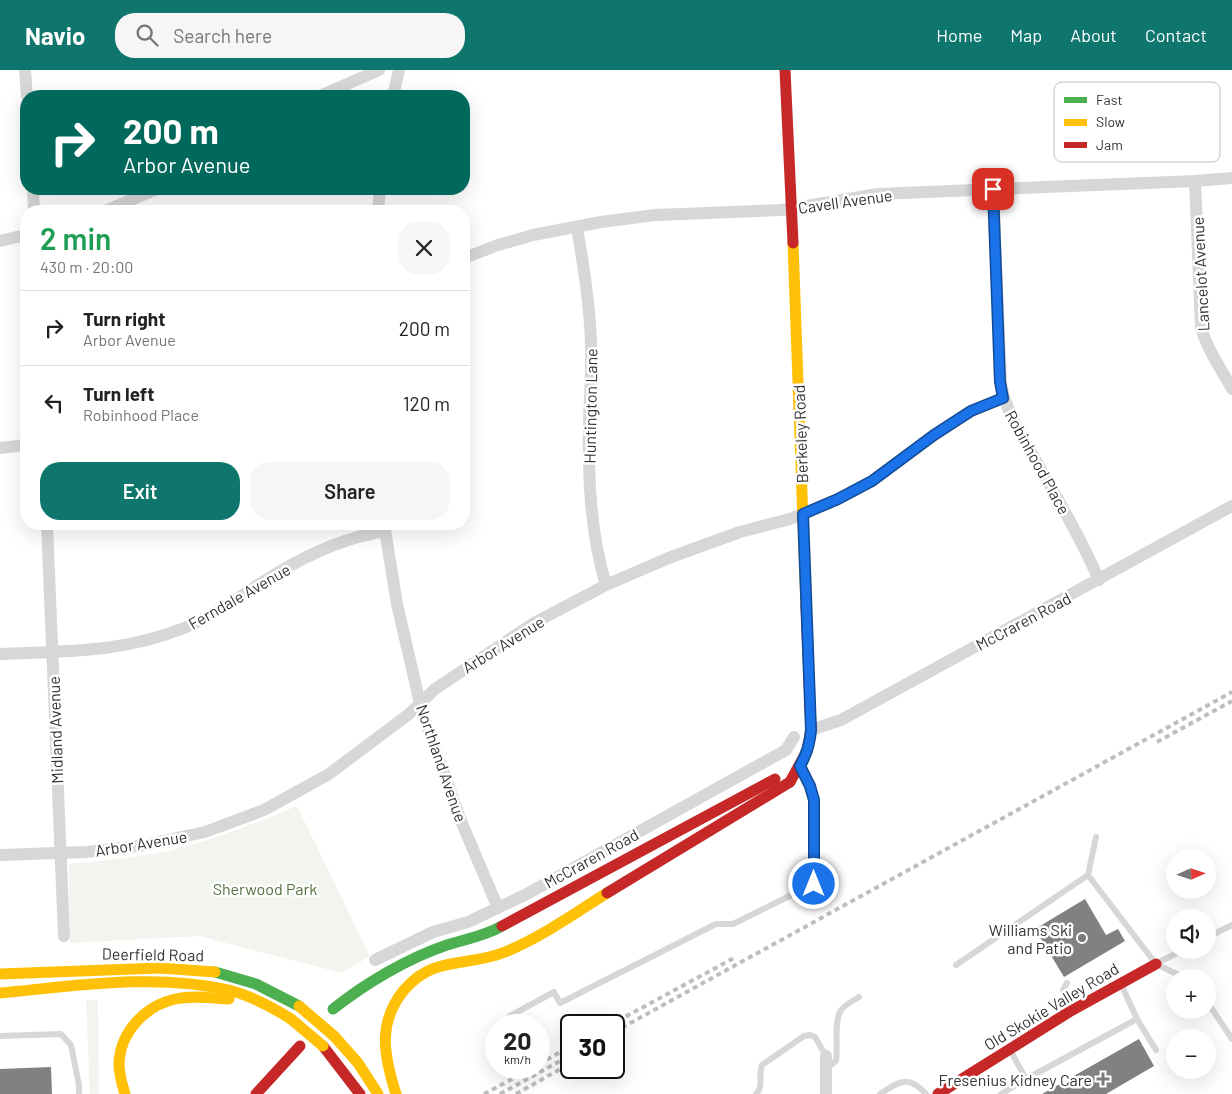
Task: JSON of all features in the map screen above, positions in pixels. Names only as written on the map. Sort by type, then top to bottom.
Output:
[{"type":"main road","name":"Berkeley Road","points":[[396,1094],[385,1058],[385,1036],[388,1019],[393,1005],[400,994],[418,977],[438,967],[496,956],[520,946],[790,782],[808,748],[811,730],[792,208],[785,70]]},
{"type":"main road","points":[[333,1009],[357,990],[412,960],[446,945],[475,938],[497,929],[800,766]]},
{"type":"main road","name":"Old Skokie Valley Road","points":[[945,1092],[1069,1012],[1120,982],[1156,964]]},
{"type":"main road","name":"Deerfield Road","points":[[0,974],[141,968],[186,969],[242,978],[299,1006],[334,1036],[358,1063],[378,1094]]},
{"type":"main road","name":"Deerfield Road","points":[[0,993],[141,982],[217,988],[257,1000],[291,1018],[323,1046],[346,1073],[360,1094]]},
{"type":"main road","points":[[125,1094],[120,1080],[119,1063],[122,1045],[130,1029],[140,1016],[155,1006],[185,998],[257,1000]]},
{"type":"main road","points":[[256,1094],[300,1046]]},
{"type":"street","points":[[25,70],[27,90]]},
{"type":"street","points":[[334,90],[379,70]]},
{"type":"street","points":[[394,90],[399,70]]},
{"type":"street","name":"Cavell Avenue","points":[[470,256],[533,235],[601,222],[654,215],[792,208],[878,194],[1232,178]]},
{"type":"street","name":"Lancelot Avenue","points":[[1195,181],[1202,327],[1211,354],[1232,389]]},
{"type":"street","name":"Robinhood Place","points":[[993,189],[1000,382],[1003,398],[1066,514],[1099,580]]},
{"type":"street","points":[[119,205],[143,195]]},
{"type":"street","name":"Huntington Lane","points":[[577,228],[590,316],[589,478],[599,562],[606,585]]},
{"type":"street","points":[[0,241],[20,236]]},
{"type":"street","name":"Arbor Avenue","points":[[0,855],[86,852],[139,846],[205,832],[264,810],[329,774],[409,714],[452,677],[534,623],[606,585],[670,557],[740,532],[803,514],[838,499],[872,481],[934,435],[971,411],[1003,398]]},
{"type":"street","points":[[0,448],[20,446]]},
{"type":"street","name":"McCraren Road","points":[[811,730],[841,720],[1232,506]]},
{"type":"street","name":"Midland Avenue","points":[[47,530],[64,936]]},
{"type":"street","name":"Ferndale Avenue","points":[[0,654],[92,650],[141,642],[184,627],[224,607],[303,559],[377,530]]},
{"type":"street","name":"Northland Avenue","points":[[385,530],[397,604],[422,712],[461,821],[498,908]]},
{"type":"street","name":"McCraren Road","points":[[375,960],[433,932],[468,922],[525,895],[786,750],[794,737]]},
{"type":"street","points":[[800,766],[810,786],[814,800],[814,884]]},
{"type":"street","points":[[826,1062],[826,1094]]},
{"type":"lane","points":[[956,964],[1088,875],[1096,837]]},
{"type":"lane","points":[[1088,875],[1156,964],[1166,969]]},
{"type":"lane","points":[[514,1014],[554,992],[560,1003],[716,924],[733,924],[814,884]]},
{"type":"lane","points":[[1216,933],[1232,925]]},
{"type":"lane","name":"Old Skokie Valley Road","points":[[1156,964],[1166,959]]},
{"type":"lane","points":[[60,971],[60,988]]},
{"type":"lane","points":[[1120,982],[1137,1019],[1156,1050]]},
{"type":"lane","points":[[1066,984],[1063,990],[1069,1012]]},
{"type":"lane","points":[[756,1094],[760,1087],[760,1070],[762,1065],[804,1036],[810,1035],[815,1037],[826,1062],[836,1061],[839,1013],[844,1007],[859,997]]},
{"type":"lane","points":[[1216,1015],[1232,1039]]},
{"type":"lane","points":[[1001,1094],[1137,1019]]},
{"type":"lane","points":[[0,1036],[61,1034],[71,1045],[79,1094]]},
{"type":"lane","points":[[1009,1049],[1026,1079]]},
{"type":"lane","points":[[880,1094],[902,1082],[909,1082],[919,1086],[926,1094]]},
{"type":"green space","name":"Sherwood Park","points":[[297,806],[370,956],[342,973],[199,936],[70,943],[69,864],[142,856],[184,847],[255,823]]},
{"type":"green space","points":[[86,1000],[98,1000],[99,1094],[90,1094]]},
{"type":"building","name":"Williams Ski and Patio","points":[[1085,899],[1106,935],[1118,929],[1125,941],[1064,977],[1035,929]]},
{"type":"building","points":[[1139,1039],[1154,1066],[1106,1094],[1042,1094]]},
{"type":"building","points":[[51,1067],[52,1094],[0,1094],[0,1069]]},
{"type":"railway","points":[[625,1026],[1232,692]]},
{"type":"railway","points":[[1157,742],[1232,701]]},
{"type":"railway","points":[[625,1017],[734,958]]},
{"type":"railway","points":[[550,1058],[560,1052]]},
{"type":"railway","points":[[500,1094],[560,1061]]},
{"type":"railway","points":[[516,1094],[560,1069]]},
{"type":"railway","points":[[484,1094],[512,1079]]},
{"type":"traffic: fast","points":[[333,1009],[359,990],[402,964],[432,950],[482,935],[502,926]]},
{"type":"traffic: fast","points":[[215,972],[256,984],[299,1006]]},
{"type":"traffic: slow","points":[[793,243],[806,605]]},
{"type":"traffic: slow","points":[[396,1094],[386,1053],[386,1027],[395,1002],[411,983],[422,974],[435,968],[487,958],[505,952],[557,925],[607,893]]},
{"type":"traffic: slow","points":[[0,974],[160,968],[215,972]]},
{"type":"traffic: slow","points":[[0,993],[115,982],[173,982],[237,992],[261,1002],[291,1019]]},
{"type":"traffic: slow","points":[[125,1094],[119,1064],[120,1052],[129,1031],[144,1014],[164,1002],[175,999],[196,997],[229,999]]},
{"type":"traffic: slow","points":[[299,1006],[334,1036]]},
{"type":"traffic: slow","points":[[291,1019],[323,1046]]},
{"type":"traffic: slow","points":[[334,1036],[358,1063],[378,1094]]},
{"type":"traffic: jam","points":[[785,70],[793,243]]},
{"type":"traffic: jam","points":[[607,893],[790,782],[807,751],[811,730],[806,605]]},
{"type":"traffic: jam","points":[[502,926],[775,779]]},
{"type":"traffic: jam","points":[[938,1094],[1069,1012],[1156,964]]},
{"type":"traffic: jam","points":[[256,1094],[300,1046]]},
{"type":"traffic: jam","points":[[323,1046],[360,1094]]},
{"type":"place","name":"Williams Ski and Patio","points":[[1082,938]]},
{"type":"place","name":"Fresenius Kidney Care","points":[[1103,1079]]},
{"type":"route","points":[[814,884],[814,800],[810,786],[800,766],[810,741],[811,730],[803,514],[838,499],[872,481],[934,435],[971,411],[1003,398],[1000,382],[993,189]]}]
